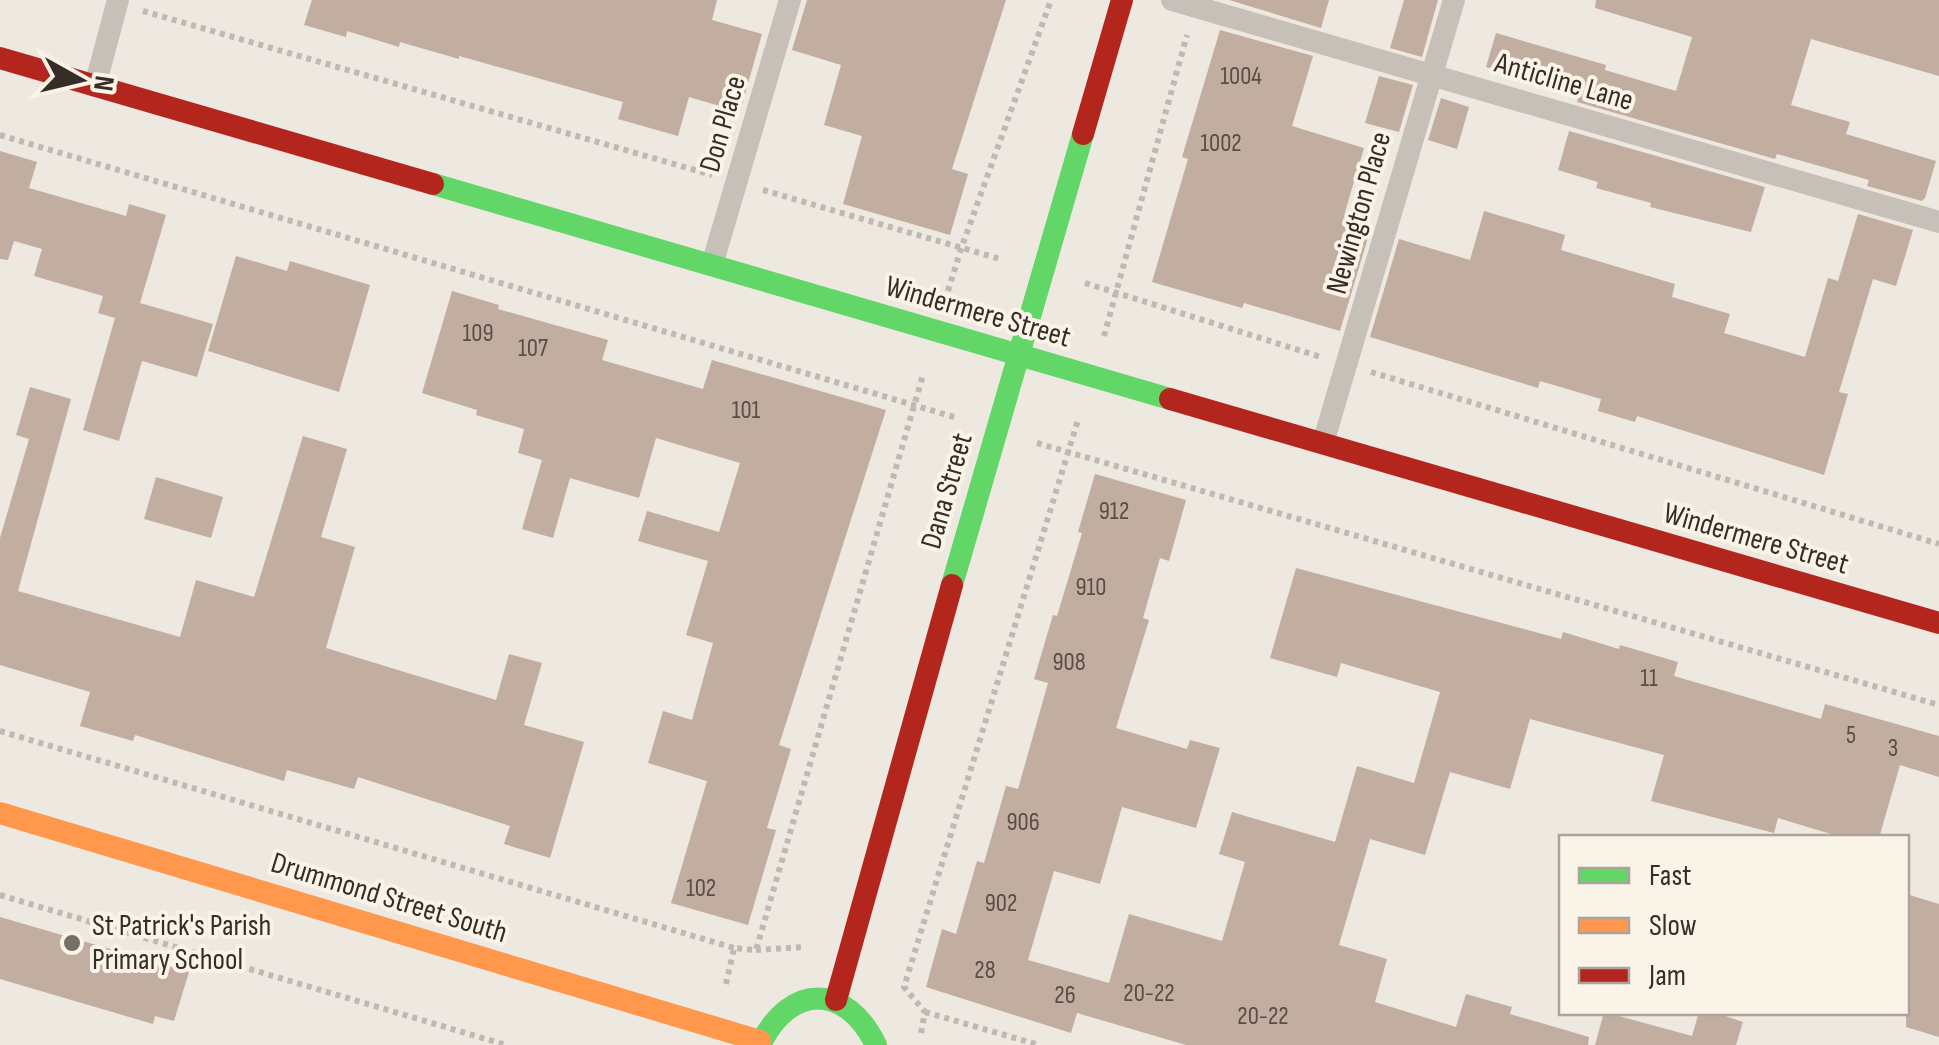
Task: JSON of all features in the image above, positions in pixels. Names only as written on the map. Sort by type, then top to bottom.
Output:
[{"type":"street","name":"Dana Street","points":[[836,1000],[995,430],[1122,0]]},
{"type":"street","name":"Windermere Street","points":[[0,58],[1939,624]]},
{"type":"street","name":"Drummond Street South","points":[[0,813],[760,1043]]},
{"type":"street","points":[[760,1043],[771,1020],[789,1005],[812,998],[836,1000],[856,1011],[871,1029],[876,1045]]},
{"type":"lane","name":"Don Place","points":[[712,266],[790,0]]},
{"type":"lane","name":"Newington Place","points":[[1322,444],[1454,0]]},
{"type":"lane","points":[[94,86],[118,2]]},
{"type":"lane","name":"Anticline Lane","points":[[1183,4],[1939,222]]},
{"type":"path","points":[[0,730],[734,948],[756,950],[960,248],[1051,0]]},
{"type":"path","points":[[118,2],[1042,270],[1939,544]]},
{"type":"path","points":[[1039,1045],[925,1012],[904,987],[1116,293],[1183,4]]},
{"type":"path","points":[[0,134],[1068,452],[1939,705]]},
{"type":"path","points":[[0,894],[506,1045]]},
{"type":"path","points":[[730,971],[734,948]]},
{"type":"path","points":[[919,1045],[925,1012]]},
{"type":"building","points":[[312,0],[717,0],[712,20],[762,34],[740,112],[689,97],[678,136],[618,119],[623,102],[459,56],[400,42],[399,47],[347,31],[346,37],[304,25]]},
{"type":"building","points":[[807,0],[1006,0],[952,169],[968,174],[950,235],[843,204],[862,136],[824,125],[841,65],[792,50]]},
{"type":"building","points":[[1229,0],[1329,0],[1321,28]]},
{"type":"building","points":[[1404,0],[1438,0],[1422,57],[1390,48]]},
{"type":"building","points":[[1596,0],[1939,0],[1939,76],[1811,39],[1791,105],[1850,122],[1846,134],[1936,161],[1925,198],[1922,201],[1867,186],[1869,180],[1777,154],[1775,159],[1577,102],[1579,95],[1486,67],[1496,33],[1606,65],[1605,70],[1676,91],[1692,37],[1595,8]]},
{"type":"building","points":[[1220,30],[1313,56],[1292,126],[1364,148],[1345,212],[1357,215],[1354,226],[1370,231],[1340,331],[1152,282],[1188,159],[1182,157]]},
{"type":"building","points":[[1379,76],[1413,85],[1399,132],[1365,123]]},
{"type":"building","points":[[1441,98],[1469,107],[1457,149],[1428,140]]},
{"type":"building","points":[[1569,131],[1765,187],[1751,232],[1650,207],[1651,203],[1596,188],[1598,182],[1558,170]]},
{"type":"building","points":[[0,151],[37,162],[29,188],[126,216],[129,204],[166,215],[140,303],[213,324],[197,377],[142,361],[119,441],[83,430],[115,318],[98,313],[103,296],[34,276],[42,249],[14,241],[8,260],[0,259]]},
{"type":"building","points":[[1484,211],[1565,235],[1561,250],[1675,284],[1672,297],[1730,314],[1724,333],[1805,357],[1828,278],[1838,281],[1858,214],[1913,230],[1896,286],[1873,279],[1839,392],[1848,394],[1824,475],[1637,416],[1635,422],[1598,411],[1601,399],[1540,381],[1538,388],[1370,337],[1399,239],[1470,260]]},
{"type":"building","points":[[236,256],[287,271],[290,261],[370,285],[339,392],[208,351]]},
{"type":"building","points":[[452,291],[499,305],[498,309],[608,340],[602,360],[703,389],[712,360],[886,410],[779,745],[791,749],[767,828],[776,830],[748,925],[671,903],[707,781],[648,763],[663,711],[692,720],[713,643],[686,635],[708,561],[638,541],[647,511],[719,532],[740,463],[656,438],[639,498],[570,478],[553,538],[522,529],[542,460],[518,453],[524,429],[422,393]]},
{"type":"building","points":[[30,387],[71,399],[18,591],[180,637],[196,580],[254,597],[303,436],[347,449],[321,537],[355,547],[326,648],[496,700],[509,654],[542,663],[524,725],[584,742],[550,858],[504,844],[510,826],[358,777],[354,789],[287,770],[284,781],[135,735],[133,741],[80,726],[90,692],[0,665],[0,538],[29,439],[16,435]]},
{"type":"building","points":[[1095,474],[1186,500],[1169,561],[1160,558],[1143,618],[1149,620],[1116,728],[1187,749],[1190,740],[1220,748],[1196,828],[1122,807],[1100,884],[1054,871],[1028,960],[1109,983],[1129,914],[1222,941],[1245,862],[1219,854],[1232,812],[1335,842],[1357,766],[1414,783],[1440,692],[1341,663],[1337,677],[1270,658],[1296,568],[1561,639],[1563,632],[1619,649],[1620,645],[1678,662],[1674,676],[1821,719],[1825,704],[1939,736],[1939,777],[1900,765],[1880,835],[1834,835],[1778,818],[1774,833],[1651,801],[1664,755],[1530,719],[1510,789],[1450,772],[1425,855],[1370,839],[1339,945],[1387,959],[1375,1002],[1456,1027],[1466,994],[1512,1007],[1510,1014],[1589,1037],[1588,1045],[1186,1045],[1077,1013],[1071,1033],[926,987],[942,929],[956,934],[977,861],[984,863],[1006,786],[1018,789],[1048,683],[1034,679],[1082,533],[1078,532]]},
{"type":"building","points":[[156,477],[223,497],[211,538],[144,519]]},
{"type":"building","points":[[1909,895],[1939,904],[1939,1037],[1906,1027]]},
{"type":"building","points":[[0,917],[189,972],[174,1021],[155,1016],[153,1024],[0,979]]},
{"type":"building","points":[[1603,1015],[1692,1036],[1698,1015],[1722,1015],[1743,1022],[1736,1045],[1595,1045]]},
{"type":"traffic: fast","points":[[952,585],[1083,134]]},
{"type":"traffic: fast","points":[[433,184],[1170,399]]},
{"type":"traffic: fast","points":[[760,1045],[787,1010],[818,998],[849,1010],[876,1045]]},
{"type":"traffic: slow","points":[[0,813],[760,1041]]},
{"type":"traffic: jam","points":[[1083,134],[1122,0]]},
{"type":"traffic: jam","points":[[0,58],[433,184]]},
{"type":"traffic: jam","points":[[1170,399],[1939,623]]},
{"type":"traffic: jam","points":[[836,1000],[952,585]]},
{"type":"place","name":"St Patrick's Parish Primary School","points":[[72,943]]}]
